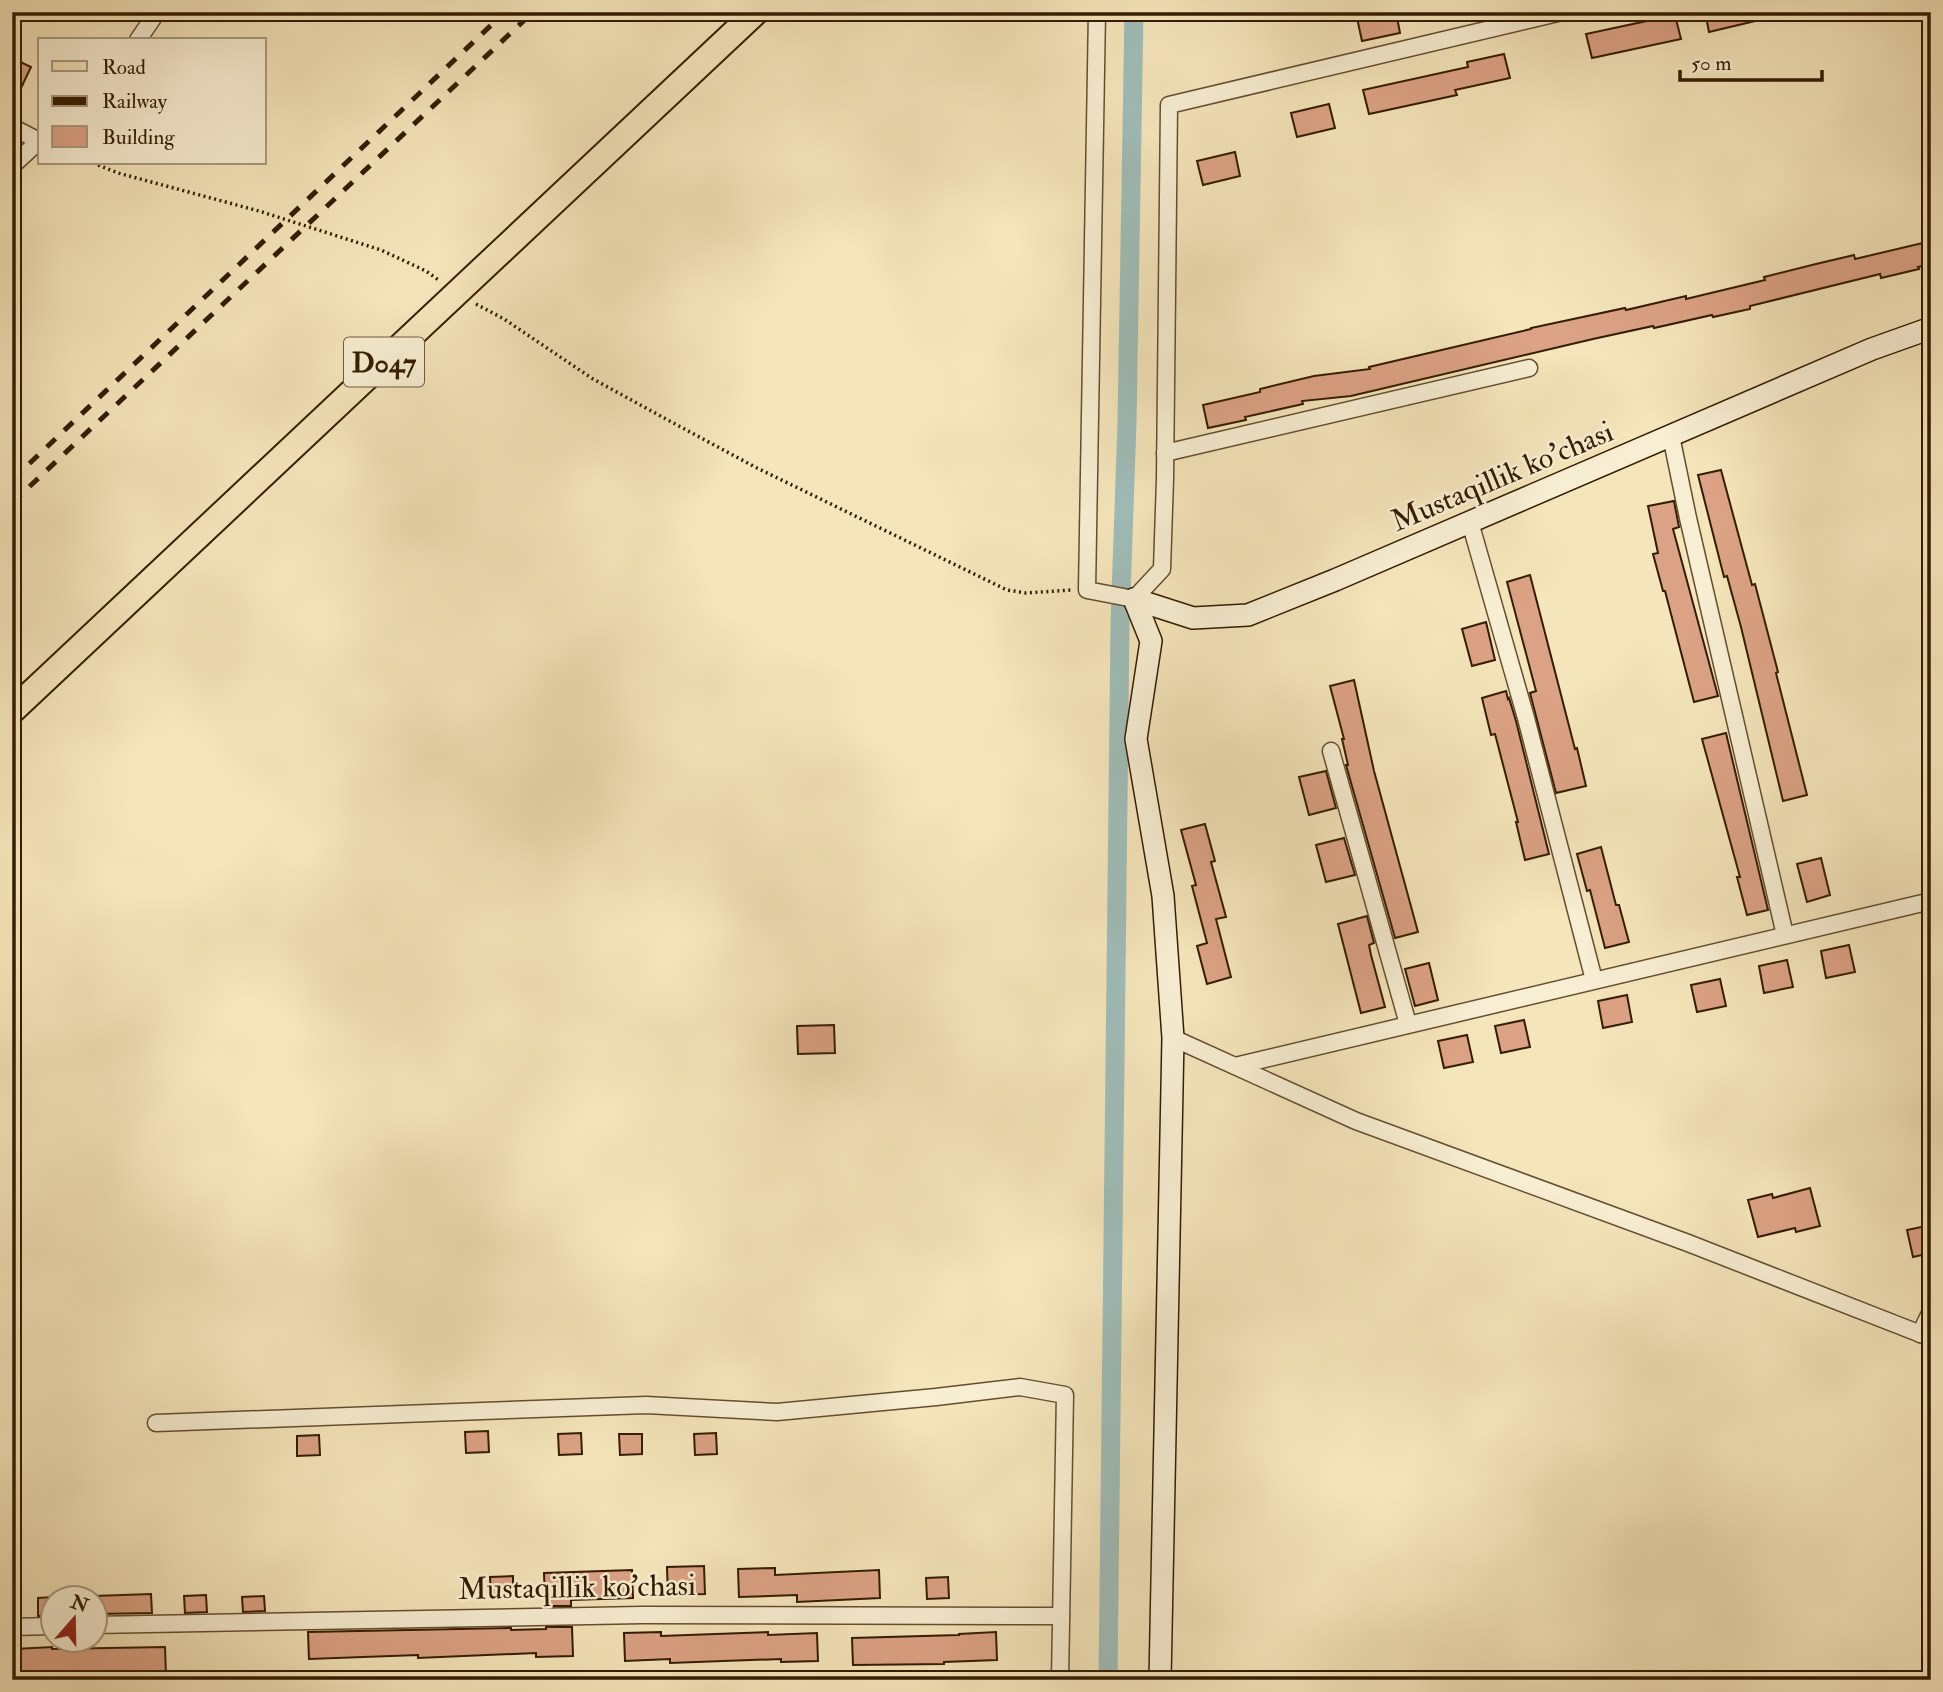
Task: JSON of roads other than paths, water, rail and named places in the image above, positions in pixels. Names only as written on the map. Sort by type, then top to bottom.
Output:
[{"type":"main road","name":"D047","points":[[12,711],[756,12]]},
{"type":"street","points":[[139,38],[157,12]]},
{"type":"street","name":"Mustaqillik ko'chasi","points":[[1097,12],[1087,590],[1134,599],[1193,618],[1248,615],[1872,349],[1931,328]]},
{"type":"street","points":[[1160,1680],[1173,1038],[1163,896],[1136,739],[1151,641],[1134,599],[1162,569],[1169,105],[1562,12]]},
{"type":"street","points":[[12,127],[38,140]]},
{"type":"street","points":[[12,166],[38,141]]},
{"type":"street","points":[[1165,453],[1529,368]]},
{"type":"street","points":[[1671,436],[1785,935]]},
{"type":"street","points":[[1470,522],[1526,718],[1594,980]]},
{"type":"street","points":[[1331,751],[1408,1024]]},
{"type":"street","points":[[1235,1066],[1931,901]]},
{"type":"street","points":[[1173,1038],[1356,1122],[1688,1243],[1925,1336],[1931,1311]]},
{"type":"street","points":[[156,1423],[646,1405],[777,1412],[1020,1387],[1065,1395],[1060,1680]]},
{"type":"street","name":"Mustaqillik ko'chasi","points":[[108,1625],[642,1615],[1061,1616]]},
{"type":"street","points":[[12,1627],[38,1626]]},
{"type":"waterway","points":[[1108,1680],[1120,624],[1127,422],[1134,12]]},
{"type":"railway","points":[[12,480],[505,12]]},
{"type":"railway","points":[[12,503],[533,12]]}]
